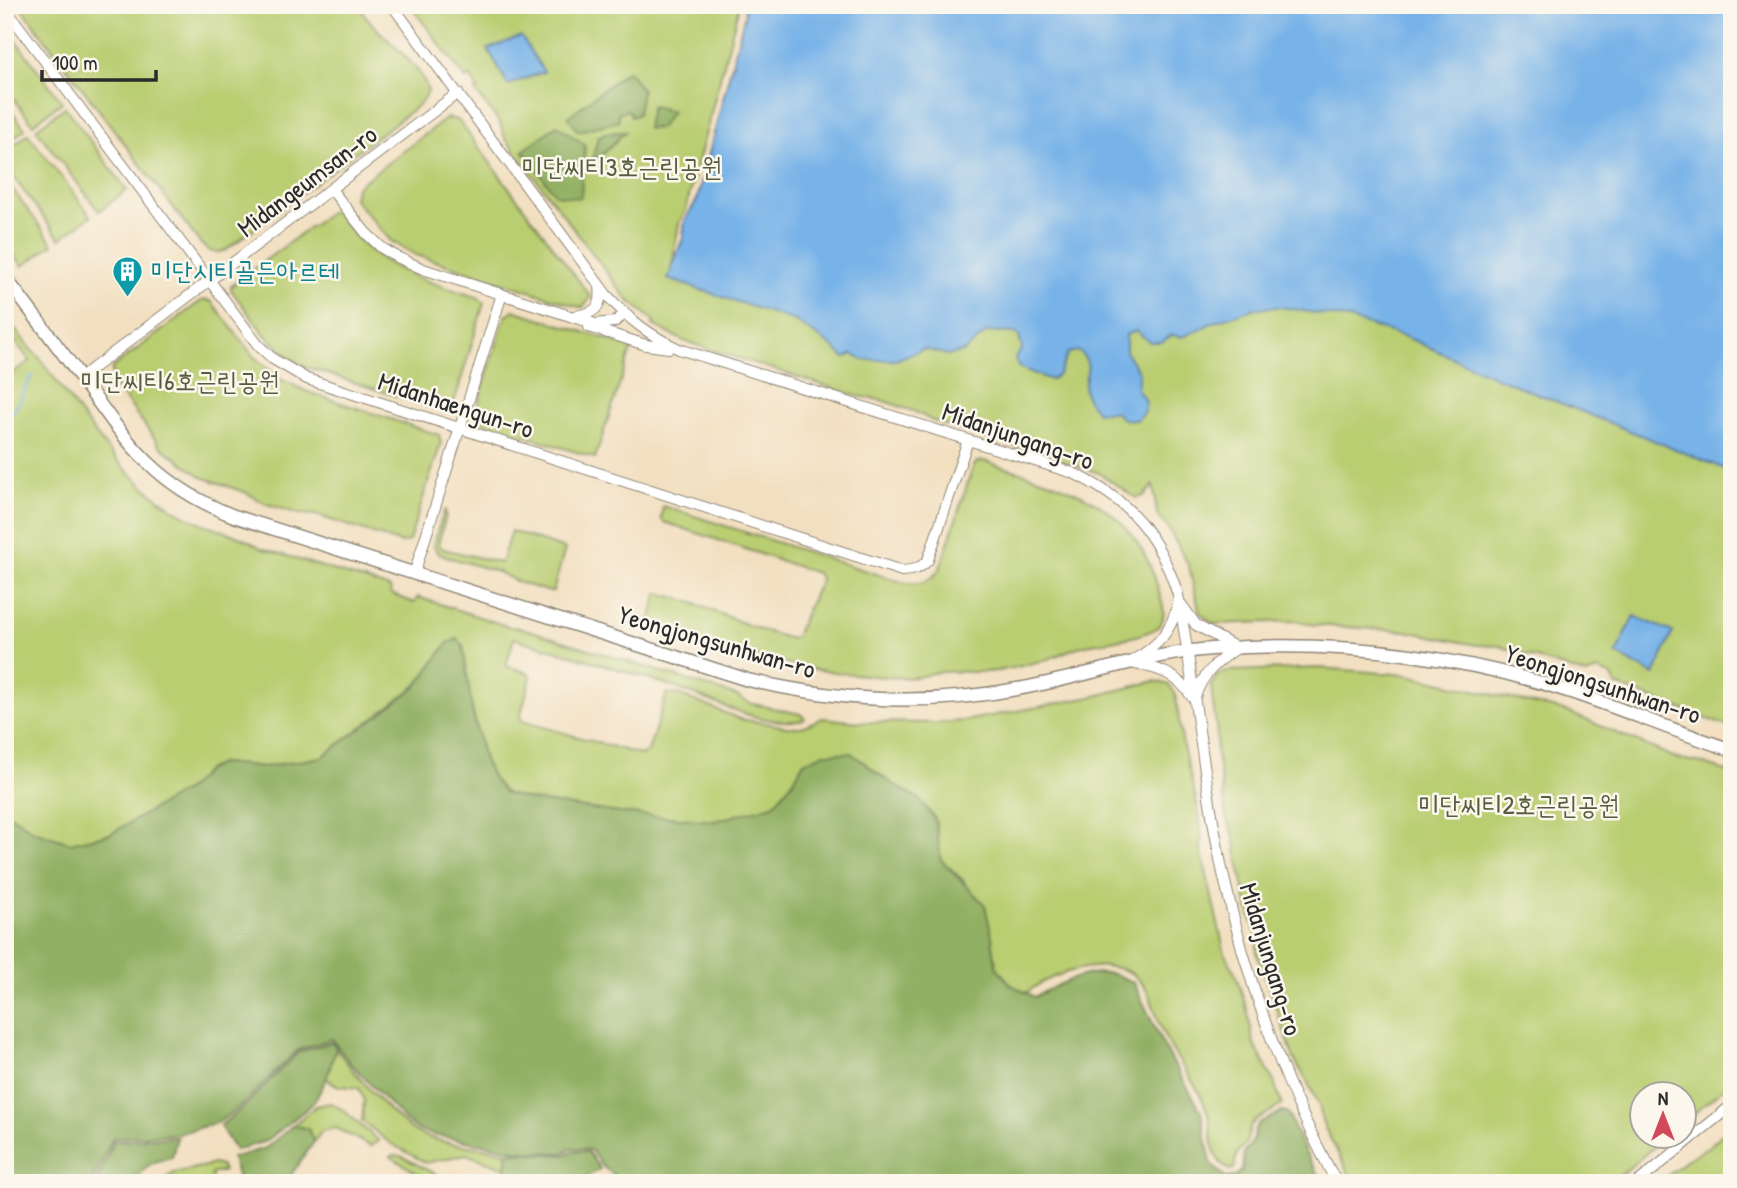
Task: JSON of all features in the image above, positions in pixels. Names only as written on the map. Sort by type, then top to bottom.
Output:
[{"type":"main road","name":"Yeongjongsunhwan-ro","points":[[5,277],[132,448],[166,480],[196,500],[234,516],[748,680],[829,696],[898,700],[957,698],[1048,683],[1187,651],[1237,648],[1356,648],[1418,655],[1481,667],[1566,690],[1656,725],[1732,750]]},
{"type":"street","name":"Midanjungang-ro","points":[[392,5],[599,285],[624,314],[643,330],[679,349],[1073,472],[1114,496],[1147,528],[1170,570],[1178,599],[1222,868],[1255,990],[1297,1102],[1337,1183]]},
{"type":"street","name":"Midanhaengun-ro","points":[[5,8],[258,345],[290,371],[307,379],[902,571],[914,570],[928,560],[968,440]]},
{"type":"street","name":"Midangeumsan-ro","points":[[80,378],[458,93]]},
{"type":"street","points":[[331,189],[366,233],[382,248],[423,269],[570,317],[602,324],[614,323],[624,314]]},
{"type":"street","points":[[570,317],[590,314],[597,309],[601,295],[599,285]]},
{"type":"street","points":[[414,574],[502,294]]},
{"type":"street","points":[[570,317],[590,327],[646,345],[679,349]]},
{"type":"street","points":[[1178,599],[1196,625],[1237,648],[1205,675],[1194,701]]},
{"type":"street","points":[[1128,663],[1143,655],[1166,632],[1174,618],[1178,599]]},
{"type":"street","points":[[1128,663],[1168,673],[1183,684],[1194,701]]},
{"type":"street","points":[[1637,1183],[1732,1105]]},
{"type":"green space","points":[[19,5],[359,5],[374,26],[417,69],[428,91],[420,104],[226,250],[212,252],[201,244]]},
{"type":"green space","name":"미단씨티3호근린공원","points":[[410,5],[737,5],[738,10],[685,212],[679,223],[671,270],[683,238],[685,220],[697,200],[745,14],[744,5],[1732,5],[1732,728],[1615,685],[1612,676],[1598,670],[1587,675],[1499,646],[1476,645],[1406,631],[1315,625],[1296,621],[1213,624],[1200,613],[1188,564],[1157,514],[1153,485],[1144,496],[1136,498],[1099,473],[933,421],[881,400],[857,396],[684,341],[653,325],[654,321],[627,299],[505,138],[500,123],[475,91],[478,89],[470,76],[466,79]]},
{"type":"green space","points":[[5,26],[62,102],[33,124],[5,88]]},
{"type":"green space","points":[[627,71],[642,90],[638,114],[631,117],[629,110],[618,113],[619,121],[578,131],[568,117]]},
{"type":"green space","points":[[5,102],[25,129],[5,144]]},
{"type":"green space","points":[[651,106],[672,111],[660,128],[647,129]]},
{"type":"green space","points":[[65,107],[127,190],[99,211],[36,129]]},
{"type":"green space","points":[[447,118],[458,120],[591,297],[583,308],[416,255],[391,241],[354,199],[356,187]]},
{"type":"green space","points":[[557,125],[585,145],[579,198],[556,195],[523,151]]},
{"type":"green space","points":[[625,132],[598,159],[593,157],[598,137],[605,133]]},
{"type":"green space","points":[[28,134],[91,216],[60,239],[5,166],[5,152]]},
{"type":"green space","points":[[5,179],[53,244],[23,266],[5,244]]},
{"type":"green space","points":[[333,210],[361,243],[378,257],[405,272],[479,298],[484,303],[454,403],[448,410],[306,367],[293,360],[266,336],[231,290],[231,286]]},
{"type":"green space","name":"미단씨티6호근린공원","points":[[201,301],[212,302],[254,357],[282,380],[308,392],[439,435],[441,443],[409,541],[401,543],[316,515],[299,514],[264,503],[247,493],[202,477],[161,447],[112,381],[112,368]]},
{"type":"green space","points":[[513,310],[632,347],[595,458],[485,423],[478,418],[477,407],[505,317]]},
{"type":"green space","points":[[5,316],[102,443],[139,482],[182,514],[261,548],[390,588],[391,594],[414,603],[418,597],[737,696],[749,703],[800,714],[805,718],[787,721],[756,717],[659,682],[514,638],[506,666],[529,673],[531,677],[520,717],[522,721],[641,755],[648,751],[667,693],[680,695],[740,719],[802,727],[822,718],[859,722],[964,721],[1091,697],[1155,681],[1169,685],[1175,693],[1182,742],[1199,815],[1201,850],[1225,954],[1234,970],[1247,1009],[1254,1044],[1274,1082],[1282,1105],[1251,1125],[1246,1143],[1237,1153],[1234,1169],[1230,1170],[1223,1165],[1215,1153],[1204,1104],[1166,1039],[1149,994],[1140,981],[1129,972],[1100,967],[1067,972],[1051,978],[1027,993],[1011,985],[996,966],[992,937],[964,881],[941,860],[935,819],[918,798],[891,783],[851,753],[804,762],[786,791],[773,805],[716,821],[607,811],[540,801],[504,792],[485,765],[472,708],[448,643],[416,686],[322,757],[264,767],[222,763],[207,770],[188,789],[110,834],[70,843],[34,831],[5,812],[5,371],[9,376],[30,361],[5,328]]},
{"type":"green space","points":[[984,461],[1069,489],[1114,516],[1133,536],[1148,561],[1163,610],[1163,619],[1158,627],[1123,639],[1080,646],[1048,659],[1006,670],[945,672],[897,678],[781,663],[649,624],[658,593],[688,601],[791,639],[795,637],[821,579],[817,573],[664,522],[661,519],[663,506],[901,582],[918,583],[928,580],[940,568],[973,467],[977,462]]},
{"type":"green space","points":[[445,509],[446,516],[438,544],[443,549],[501,563],[511,531],[565,549],[553,591],[520,583],[498,572],[438,554],[433,544]]},
{"type":"green space","points":[[457,639],[463,645],[472,710],[484,760],[493,779],[505,793],[531,800],[620,813],[715,821],[773,805],[793,782],[804,762],[825,753],[851,753],[891,783],[918,798],[935,819],[941,860],[985,905],[996,966],[1011,985],[1034,997],[1072,979],[1093,974],[1113,974],[1134,983],[1162,1043],[1201,1111],[1211,1164],[1226,1178],[1236,1177],[1242,1170],[1244,1153],[1253,1141],[1259,1123],[1283,1111],[1287,1112],[1309,1160],[1324,1183],[624,1183],[602,1166],[591,1150],[572,1148],[563,1153],[520,1151],[419,1130],[406,1121],[350,1063],[332,1039],[298,1050],[238,1108],[219,1122],[177,1134],[113,1138],[91,1183],[5,1183],[5,812],[34,831],[70,843],[110,834],[188,789],[207,770],[222,763],[264,767],[322,757],[416,687],[448,643]]},
{"type":"green space","name":"미단씨티2호근린공원","points":[[1320,668],[1408,675],[1565,711],[1678,759],[1698,762],[1732,773],[1732,1081],[1698,1110],[1698,1080],[1628,1080],[1628,1150],[1650,1150],[1611,1183],[1353,1183],[1322,1122],[1320,1108],[1294,1059],[1257,954],[1257,934],[1248,910],[1233,833],[1227,820],[1216,749],[1217,735],[1211,686],[1218,674],[1227,671]]},
{"type":"green space","points":[[332,1042],[336,1048],[326,1079],[310,1106],[266,1141],[235,1150],[220,1126],[299,1052]]},
{"type":"green space","points":[[336,1048],[374,1094],[408,1127],[438,1140],[508,1152],[506,1168],[466,1154],[426,1163],[390,1143],[362,1121],[364,1100],[359,1088],[339,1086],[326,1079]]},
{"type":"green space","points":[[331,1103],[379,1141],[370,1146],[336,1128],[322,1131],[314,1142],[308,1129],[293,1125],[316,1106]]},
{"type":"green space","points":[[293,1125],[308,1129],[314,1142],[291,1175],[291,1179],[296,1183],[239,1183],[232,1158],[266,1148]]},
{"type":"green space","points":[[1732,1125],[1732,1183],[1659,1183],[1686,1160],[1708,1147]]},
{"type":"green space","points":[[177,1137],[172,1157],[150,1165],[135,1183],[95,1183],[114,1141]]},
{"type":"green space","points":[[574,1151],[588,1152],[600,1169],[576,1183],[517,1183],[510,1180],[506,1168],[508,1152],[565,1155]]},
{"type":"green space","points":[[401,1156],[452,1183],[433,1183],[391,1157]]},
{"type":"green space","points":[[214,1164],[221,1166],[224,1171],[211,1174],[213,1183],[159,1183],[174,1173]]},
{"type":"water","points":[[744,5],[1732,5],[1732,472],[1498,378],[1406,337],[1349,319],[1281,307],[1256,308],[1216,321],[1183,337],[1172,335],[1162,342],[1150,342],[1136,331],[1126,335],[1126,352],[1139,373],[1137,389],[1146,401],[1144,411],[1137,420],[1123,419],[1115,412],[1097,412],[1086,396],[1084,387],[1088,366],[1084,356],[1078,351],[1068,353],[1059,374],[1051,380],[1018,367],[1015,358],[1022,349],[1019,336],[1014,333],[987,332],[963,352],[948,355],[924,349],[895,360],[863,360],[852,354],[845,358],[795,321],[668,279],[683,238],[685,220],[697,200],[745,14]]},
{"type":"water","points":[[521,36],[544,72],[508,85],[488,49]]},
{"type":"water","points":[[1634,616],[1673,632],[1654,675],[1616,654]]},
{"type":"waterway","points":[[5,417],[14,410],[32,376]]},
{"type":"place","name":"미단시티골든아르테","points":[[128,298]]}]
